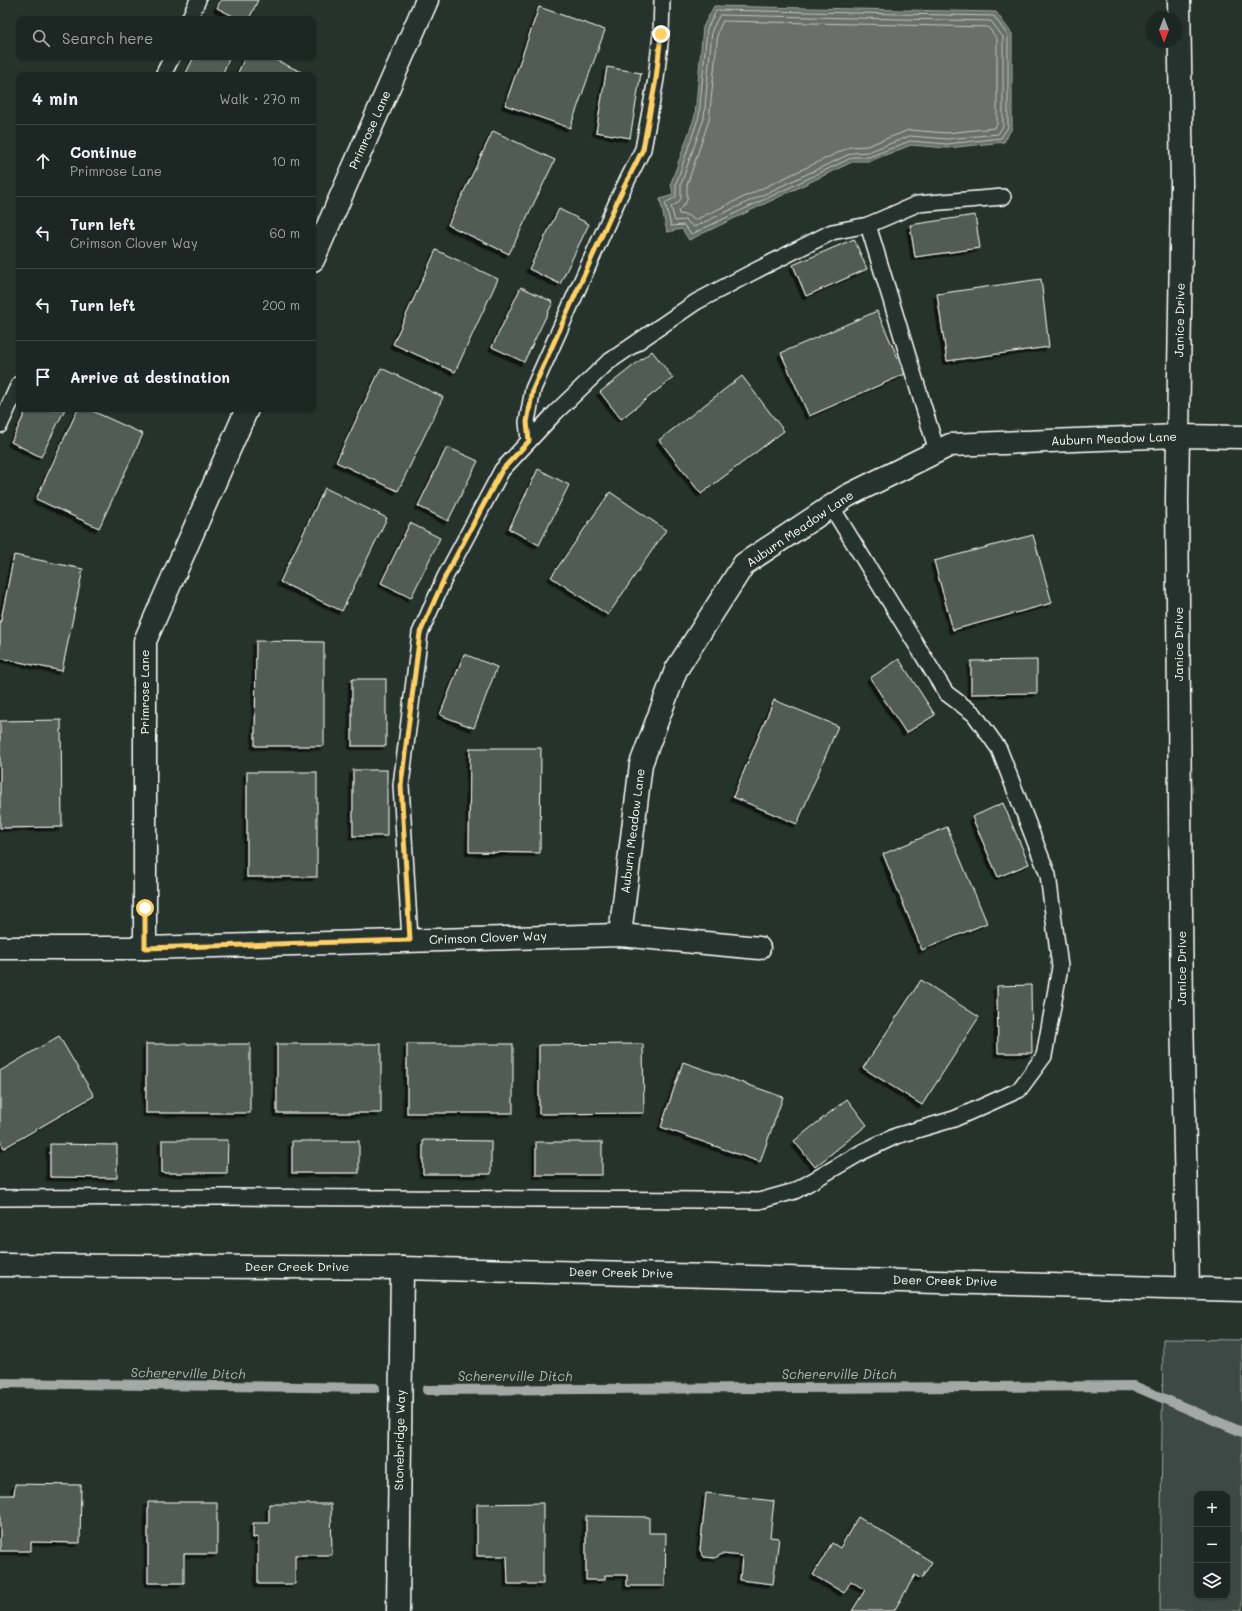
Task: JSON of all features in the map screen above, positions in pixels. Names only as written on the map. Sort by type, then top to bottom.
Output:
[{"type":"street","name":"Primrose Lane","points":[[316,253],[427,0]]},
{"type":"street","name":"Janice Drive","points":[[1179,0],[1182,185],[1177,500],[1182,1012],[1188,1288]]},
{"type":"street","name":"Primrose Lane","points":[[145,948],[145,641],[246,412]]},
{"type":"street","name":"Auburn Meadow Lane","points":[[620,935],[642,764],[676,670],[744,564],[847,496],[950,445],[1178,436],[1242,437]]},
{"type":"street","name":"Crimson Clover Way","points":[[0,948],[145,948],[620,935],[759,948]]},
{"type":"street","name":"Deer Creek Drive","points":[[0,1265],[402,1268],[1242,1290]]},
{"type":"street","name":"Stonebridge Way","points":[[398,1611],[402,1268]]},
{"type":"lane","points":[[190,16],[198,0]]},
{"type":"lane","points":[[529,441],[527,422],[533,389],[620,195],[643,149],[656,79],[661,34],[662,0]]},
{"type":"lane","points":[[164,72],[170,60]]},
{"type":"lane","points":[[410,940],[401,785],[420,633],[445,577],[502,470],[554,413],[607,363],[696,302],[832,232],[868,225],[917,204],[1003,197]]},
{"type":"lane","points":[[868,225],[937,451]]},
{"type":"lane","points":[[0,425],[16,390]]},
{"type":"lane","points":[[0,1198],[231,1197],[759,1201],[795,1191],[862,1152],[896,1136],[954,1119],[1019,1090],[1044,1056],[1060,967],[1048,875],[999,749],[974,714],[946,693],[831,506]]},
{"type":"shaded area","points":[[1163,1339],[1242,1340],[1242,1611],[1160,1611]]},
{"type":"water","points":[[714,6],[996,12],[1012,34],[1012,128],[1004,142],[947,148],[911,145],[870,161],[854,161],[689,240],[682,229],[667,232],[660,199],[673,195],[671,183],[695,116],[703,27]]},
{"type":"building","points":[[221,0],[258,0],[250,16],[233,16],[217,8]]},
{"type":"building","points":[[539,7],[605,30],[570,128],[505,105]]},
{"type":"building","points":[[192,60],[229,60],[223,72],[186,72]]},
{"type":"building","points":[[244,60],[276,60],[302,72],[238,72]]},
{"type":"building","points":[[607,67],[641,73],[630,138],[596,132]]},
{"type":"building","points":[[493,131],[555,160],[509,254],[448,225]]},
{"type":"building","points":[[559,209],[589,224],[560,284],[529,269]]},
{"type":"building","points":[[975,215],[980,248],[915,257],[910,225]]},
{"type":"building","points":[[854,239],[867,269],[806,296],[793,265]]},
{"type":"building","points":[[436,250],[498,279],[455,372],[393,344]]},
{"type":"building","points":[[1041,279],[1049,347],[947,361],[937,294]]},
{"type":"building","points":[[521,287],[553,302],[524,362],[492,347]]},
{"type":"building","points":[[877,311],[905,374],[809,416],[781,353]]},
{"type":"building","points":[[652,351],[673,378],[621,419],[600,392]]},
{"type":"building","points":[[381,368],[443,397],[398,491],[336,462]]},
{"type":"building","points":[[742,376],[784,431],[701,494],[659,440]]},
{"type":"building","points":[[26,412],[64,412],[41,457],[11,442]]},
{"type":"building","points":[[77,412],[95,412],[143,434],[99,528],[36,499]]},
{"type":"building","points":[[447,447],[478,461],[448,521],[418,506]]},
{"type":"building","points":[[538,469],[569,485],[539,545],[509,529]]},
{"type":"building","points":[[325,488],[387,518],[342,611],[280,582]]},
{"type":"building","points":[[610,492],[666,530],[608,615],[551,577]]},
{"type":"building","points":[[410,523],[440,538],[411,598],[381,583]]},
{"type":"building","points":[[1033,535],[1052,603],[953,630],[934,561]]},
{"type":"building","points":[[14,555],[83,569],[62,671],[0,658],[0,625]]},
{"type":"building","points":[[256,641],[324,642],[324,746],[255,746]]},
{"type":"building","points":[[464,654],[497,667],[474,728],[440,715]]},
{"type":"building","points":[[899,659],[935,715],[906,733],[870,678]]},
{"type":"building","points":[[1037,660],[1037,693],[971,694],[971,661]]},
{"type":"building","points":[[352,679],[386,679],[386,746],[352,746]]},
{"type":"building","points":[[774,700],[838,726],[797,824],[733,797]]},
{"type":"building","points":[[61,720],[62,827],[0,828],[0,721]]},
{"type":"building","points":[[470,748],[541,748],[540,853],[469,852]]},
{"type":"building","points":[[353,770],[387,770],[387,836],[353,836]]},
{"type":"building","points":[[247,772],[317,772],[317,877],[247,877]]},
{"type":"building","points":[[1003,803],[1029,864],[998,877],[972,817]]},
{"type":"building","points":[[947,827],[987,923],[922,950],[883,854]]},
{"type":"building","points":[[921,980],[979,1017],[922,1105],[863,1068]]},
{"type":"building","points":[[1031,985],[1032,1053],[998,1053],[997,986]]},
{"type":"building","points":[[59,1036],[94,1096],[4,1148],[0,1141],[0,1071]]},
{"type":"building","points":[[146,1044],[250,1044],[250,1113],[146,1113]]},
{"type":"building","points":[[277,1044],[381,1044],[381,1113],[277,1113]]},
{"type":"building","points":[[407,1044],[513,1044],[513,1113],[407,1113]]},
{"type":"building","points":[[643,1044],[644,1113],[539,1114],[539,1045]]},
{"type":"building","points":[[683,1062],[783,1097],[760,1162],[661,1127]]},
{"type":"building","points":[[847,1099],[867,1125],[815,1167],[794,1141]]},
{"type":"building","points":[[162,1140],[228,1140],[227,1173],[162,1173]]},
{"type":"building","points":[[423,1140],[491,1141],[491,1174],[423,1174]]},
{"type":"building","points":[[292,1141],[359,1141],[359,1173],[292,1173]]},
{"type":"building","points":[[536,1142],[602,1142],[602,1175],[536,1175]]},
{"type":"building","points":[[50,1144],[117,1145],[117,1178],[50,1177]]},
{"type":"building","points":[[15,1484],[81,1485],[80,1543],[31,1542],[31,1551],[0,1551],[0,1495],[14,1495]]},
{"type":"building","points":[[706,1493],[774,1501],[770,1537],[779,1538],[773,1584],[740,1580],[742,1556],[722,1554],[715,1558],[704,1557],[700,1550]]},
{"type":"building","points":[[148,1502],[217,1502],[217,1554],[184,1554],[184,1583],[148,1583]]},
{"type":"building","points":[[543,1503],[543,1584],[508,1584],[507,1556],[477,1556],[477,1504]]},
{"type":"building","points":[[269,1504],[331,1504],[332,1555],[295,1555],[295,1584],[258,1584],[258,1537],[253,1538],[253,1523],[269,1523]]},
{"type":"building","points":[[586,1516],[649,1517],[649,1533],[666,1533],[665,1586],[627,1586],[627,1575],[605,1575],[605,1580],[586,1580]]},
{"type":"building","points":[[858,1517],[932,1562],[921,1579],[915,1575],[894,1611],[852,1611],[865,1590],[851,1581],[844,1593],[813,1575],[832,1543],[840,1548]]},
{"type":"waterway","name":"Schererville Ditch","points":[[0,1383],[375,1388]]},
{"type":"waterway","name":"Schererville Ditch","points":[[427,1390],[1134,1386],[1242,1432]]},
{"type":"route","points":[[145,908],[145,948],[410,940],[401,785],[420,633],[445,577],[502,470],[529,441],[527,422],[533,389],[546,357],[620,195],[643,149],[656,79],[661,34]]}]
